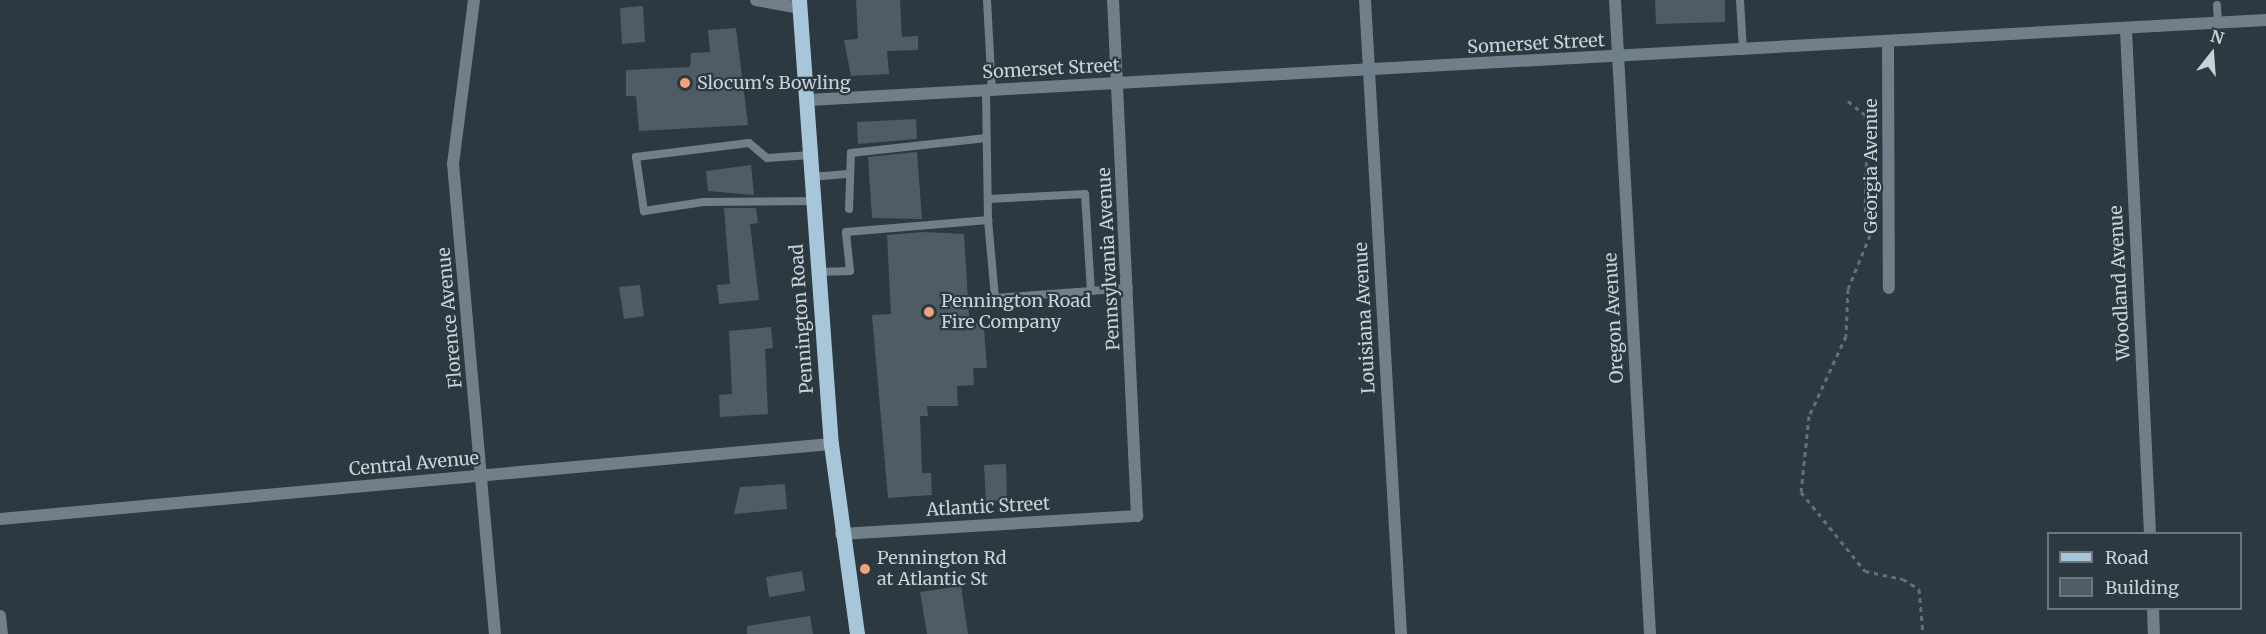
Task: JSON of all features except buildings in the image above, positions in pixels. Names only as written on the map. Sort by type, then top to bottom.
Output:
[{"type":"main road","name":"Pennington Road","points":[[800,4],[831,444],[841,534],[857,634]]},
{"type":"street","name":"Florence Avenue","points":[[474,0],[453,164],[495,634]]},
{"type":"street","points":[[756,0],[800,4]]},
{"type":"street","name":"Pennsylvania Avenue","points":[[1113,0],[1129,288],[1137,516]]},
{"type":"street","name":"Louisiana Avenue","points":[[1365,0],[1401,634]]},
{"type":"street","name":"Oregon Avenue","points":[[1615,0],[1650,634]]},
{"type":"street","name":"Somerset Street","points":[[808,100],[2126,30],[2266,20]]},
{"type":"street","name":"Woodland Avenue","points":[[2126,30],[2150,532]]},
{"type":"street","name":"Georgia Avenue","points":[[1888,43],[1890,288]]},
{"type":"street","name":"Central Avenue","points":[[0,519],[831,444]]},
{"type":"street","name":"Atlantic Street","points":[[841,534],[1137,516]]},
{"type":"street","points":[[2153,610],[2154,634]]},
{"type":"street","points":[[0,616],[2,634]]},
{"type":"lane","points":[[987,0],[988,220],[995,298],[1129,288]]},
{"type":"lane","points":[[1740,0],[1743,51]]},
{"type":"lane","points":[[2217,5],[2217,24]]},
{"type":"lane","points":[[849,209],[847,159],[858,151],[986,138]]},
{"type":"lane","points":[[811,154],[767,158],[749,144],[636,157],[644,211],[703,202],[813,201]]},
{"type":"lane","points":[[812,177],[848,174]]},
{"type":"lane","points":[[988,199],[1085,194],[1091,291]]},
{"type":"lane","points":[[818,272],[850,271],[846,232],[988,220]]},
{"type":"path","points":[[1848,101],[1868,117],[1865,207],[1870,235],[1848,289],[1846,336],[1809,416],[1801,492],[1865,571],[1913,584],[1922,597],[1923,634]]},
{"type":"place","name":"Slocum's Bowling","points":[[685,83]]},
{"type":"place","name":"Pennington Road Fire Company","points":[[929,312]]},
{"type":"place","name":"Pennington Rd at Atlantic St","points":[[865,569]]}]
